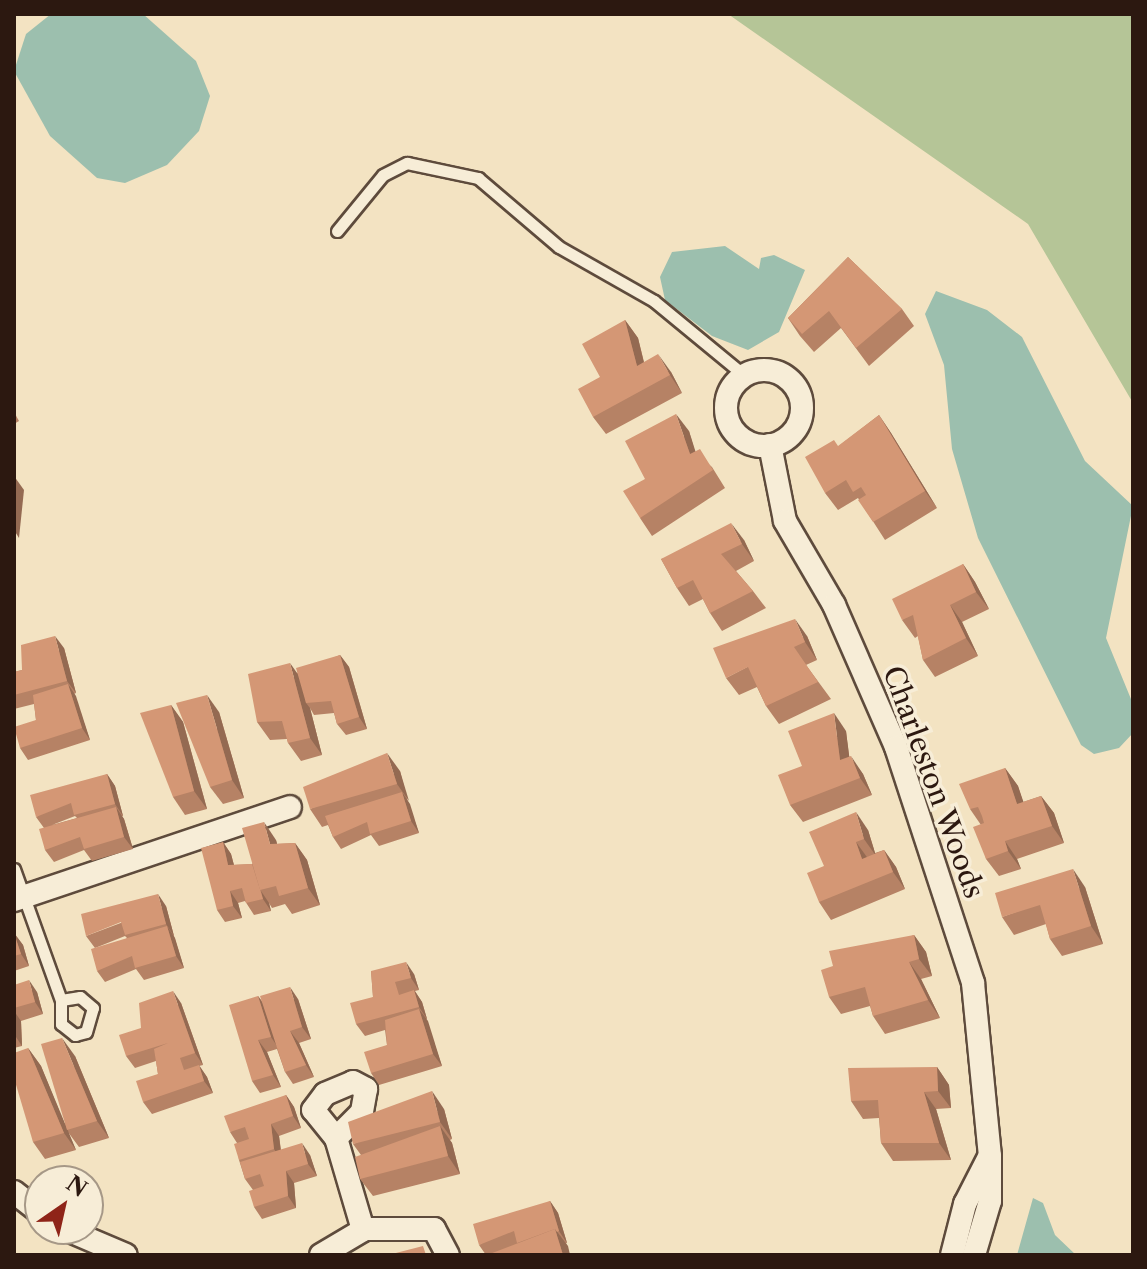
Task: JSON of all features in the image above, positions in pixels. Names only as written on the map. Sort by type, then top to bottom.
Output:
[{"type":"street","points":[[775,372],[800,396],[795,430],[770,445],[751,444],[731,427],[727,401],[745,376],[775,372]]},
{"type":"street","name":"Charleston Woods","points":[[770,445],[785,521],[834,605],[896,747],[973,983],[990,1156],[990,1201],[974,1255]]},
{"type":"street","points":[[18,899],[290,807]]},
{"type":"street","points":[[336,1138],[363,1230]]},
{"type":"street","points":[[952,1255],[965,1204],[990,1156]]},
{"type":"street","points":[[321,1255],[363,1230],[434,1229],[448,1255]]},
{"type":"street","points":[[102,1245],[125,1255]]},
{"type":"lane","points":[[337,231],[383,175],[407,163],[478,178],[559,247],[654,301],[745,376]]},
{"type":"lane","points":[[14,869],[18,899],[61,1000]]},
{"type":"shaded area","points":[[51,14],[143,14],[196,61],[210,96],[199,131],[167,165],[125,183],[97,178],[50,136],[14,71],[26,34]]},
{"type":"shaded area","points":[[728,14],[1133,14],[1133,403],[1028,224]]},
{"type":"shaded area","points":[[725,246],[759,269],[761,258],[774,255],[805,270],[779,332],[748,350],[712,336],[665,300],[660,277],[672,252]]},
{"type":"shaded area","points":[[936,291],[987,310],[1022,337],[1085,461],[1133,506],[1106,638],[1133,704],[1133,733],[1119,748],[1094,754],[1081,745],[978,538],[952,449],[944,365],[925,314]]},
{"type":"shaded area","points":[[1033,1198],[1043,1203],[1055,1235],[1076,1255],[1017,1255]]},
{"type":"building","points":[[848,257],[902,309],[856,348],[829,311],[802,334],[788,318]]},
{"type":"building","points":[[625,320],[637,366],[658,354],[670,375],[593,417],[578,389],[600,377],[582,344]]},
{"type":"building","points":[[676,414],[690,454],[700,449],[713,470],[640,518],[623,491],[645,479],[625,441]]},
{"type":"building","points":[[879,415],[925,491],[873,522],[858,500],[866,495],[861,487],[853,492],[846,480],[825,493],[805,457],[834,440],[838,446]]},
{"type":"building","points":[[731,523],[742,544],[721,554],[753,591],[710,613],[693,580],[677,588],[661,559]]},
{"type":"building","points":[[963,564],[976,592],[950,605],[966,638],[923,660],[913,615],[902,620],[892,599]]},
{"type":"building","points":[[795,619],[805,642],[794,647],[818,682],[766,706],[748,667],[726,678],[713,648]]},
{"type":"building","points":[[55,636],[67,681],[14,695],[14,672],[22,670],[21,645]]},
{"type":"building","points":[[340,655],[359,717],[337,724],[331,701],[306,703],[296,668]]},
{"type":"building","points":[[290,663],[310,738],[288,743],[282,721],[257,722],[248,674]]},
{"type":"building","points":[[68,684],[82,728],[20,748],[14,727],[36,720],[33,695]]},
{"type":"building","points":[[207,695],[232,780],[210,787],[176,703]]},
{"type":"building","points":[[171,705],[194,791],[173,797],[140,713]]},
{"type":"building","points":[[834,713],[840,760],[851,756],[860,778],[790,805],[778,775],[802,766],[788,731]]},
{"type":"building","points":[[387,753],[397,784],[310,809],[303,787]]},
{"type":"building","points":[[1005,768],[1017,804],[1041,796],[1052,826],[1005,841],[1008,851],[986,859],[973,827],[984,823],[982,816],[978,807],[970,809],[959,784]]},
{"type":"building","points":[[107,774],[115,804],[74,815],[71,803],[36,817],[30,795]]},
{"type":"building","points":[[402,792],[411,821],[370,834],[367,822],[333,837],[325,816]]},
{"type":"building","points":[[116,807],[124,837],[84,849],[80,837],[45,850],[39,829]]},
{"type":"building","points":[[856,812],[864,839],[856,842],[862,859],[884,850],[893,872],[819,902],[807,873],[824,866],[809,832]]},
{"type":"building","points":[[264,822],[270,844],[295,843],[308,888],[279,896],[276,886],[260,890],[242,828]]},
{"type":"building","points":[[223,842],[228,865],[252,864],[263,899],[246,903],[242,888],[230,891],[233,906],[217,910],[201,848]]},
{"type":"building","points":[[1073,869],[1091,926],[1050,939],[1040,905],[1002,917],[995,893]]},
{"type":"building","points":[[158,894],[166,924],[125,935],[121,922],[86,936],[81,914]]},
{"type":"building","points":[[167,926],[176,956],[135,968],[132,956],[97,971],[91,949]]},
{"type":"building","points":[[14,933],[21,954],[14,956]]},
{"type":"building","points":[[914,935],[919,959],[909,962],[928,1000],[873,1016],[865,987],[829,997],[821,970],[833,966],[829,951]]},
{"type":"building","points":[[406,962],[411,978],[395,982],[399,995],[414,990],[419,1007],[356,1024],[350,1003],[373,997],[371,971]]},
{"type":"building","points":[[29,980],[35,1002],[14,1008],[14,985]]},
{"type":"building","points":[[290,987],[302,1027],[290,1031],[306,1065],[285,1072],[260,996]]},
{"type":"building","points":[[173,991],[195,1053],[180,1058],[184,1070],[199,1065],[204,1081],[143,1102],[136,1081],[158,1074],[154,1049],[168,1043],[126,1056],[119,1035],[141,1028],[139,1003]]},
{"type":"building","points":[[258,996],[271,1037],[258,1040],[273,1075],[252,1081],[229,1005]]},
{"type":"building","points":[[419,1009],[433,1054],[371,1073],[364,1052],[387,1045],[385,1020]]},
{"type":"building","points":[[62,1038],[97,1121],[67,1130],[41,1044]]},
{"type":"building","points":[[28,1048],[64,1133],[33,1142],[14,1078],[14,1053]]},
{"type":"building","points":[[937,1067],[938,1091],[924,1092],[939,1143],[881,1143],[878,1100],[851,1101],[848,1068]]},
{"type":"building","points":[[432,1091],[440,1122],[353,1144],[348,1122]]},
{"type":"building","points":[[286,1095],[293,1116],[271,1124],[274,1149],[239,1160],[234,1144],[249,1139],[245,1127],[230,1132],[224,1116]]},
{"type":"building","points":[[440,1126],[448,1156],[360,1179],[355,1157]]},
{"type":"building","points":[[302,1143],[308,1164],[286,1171],[288,1196],[254,1207],[249,1191],[264,1186],[260,1174],[245,1179],[240,1162]]},
{"type":"building","points":[[550,1201],[559,1231],[555,1229],[517,1243],[514,1231],[479,1245],[473,1224]]},
{"type":"building","points":[[555,1229],[563,1255],[487,1255]]},
{"type":"building","points":[[423,1246],[426,1255],[388,1255]]}]
